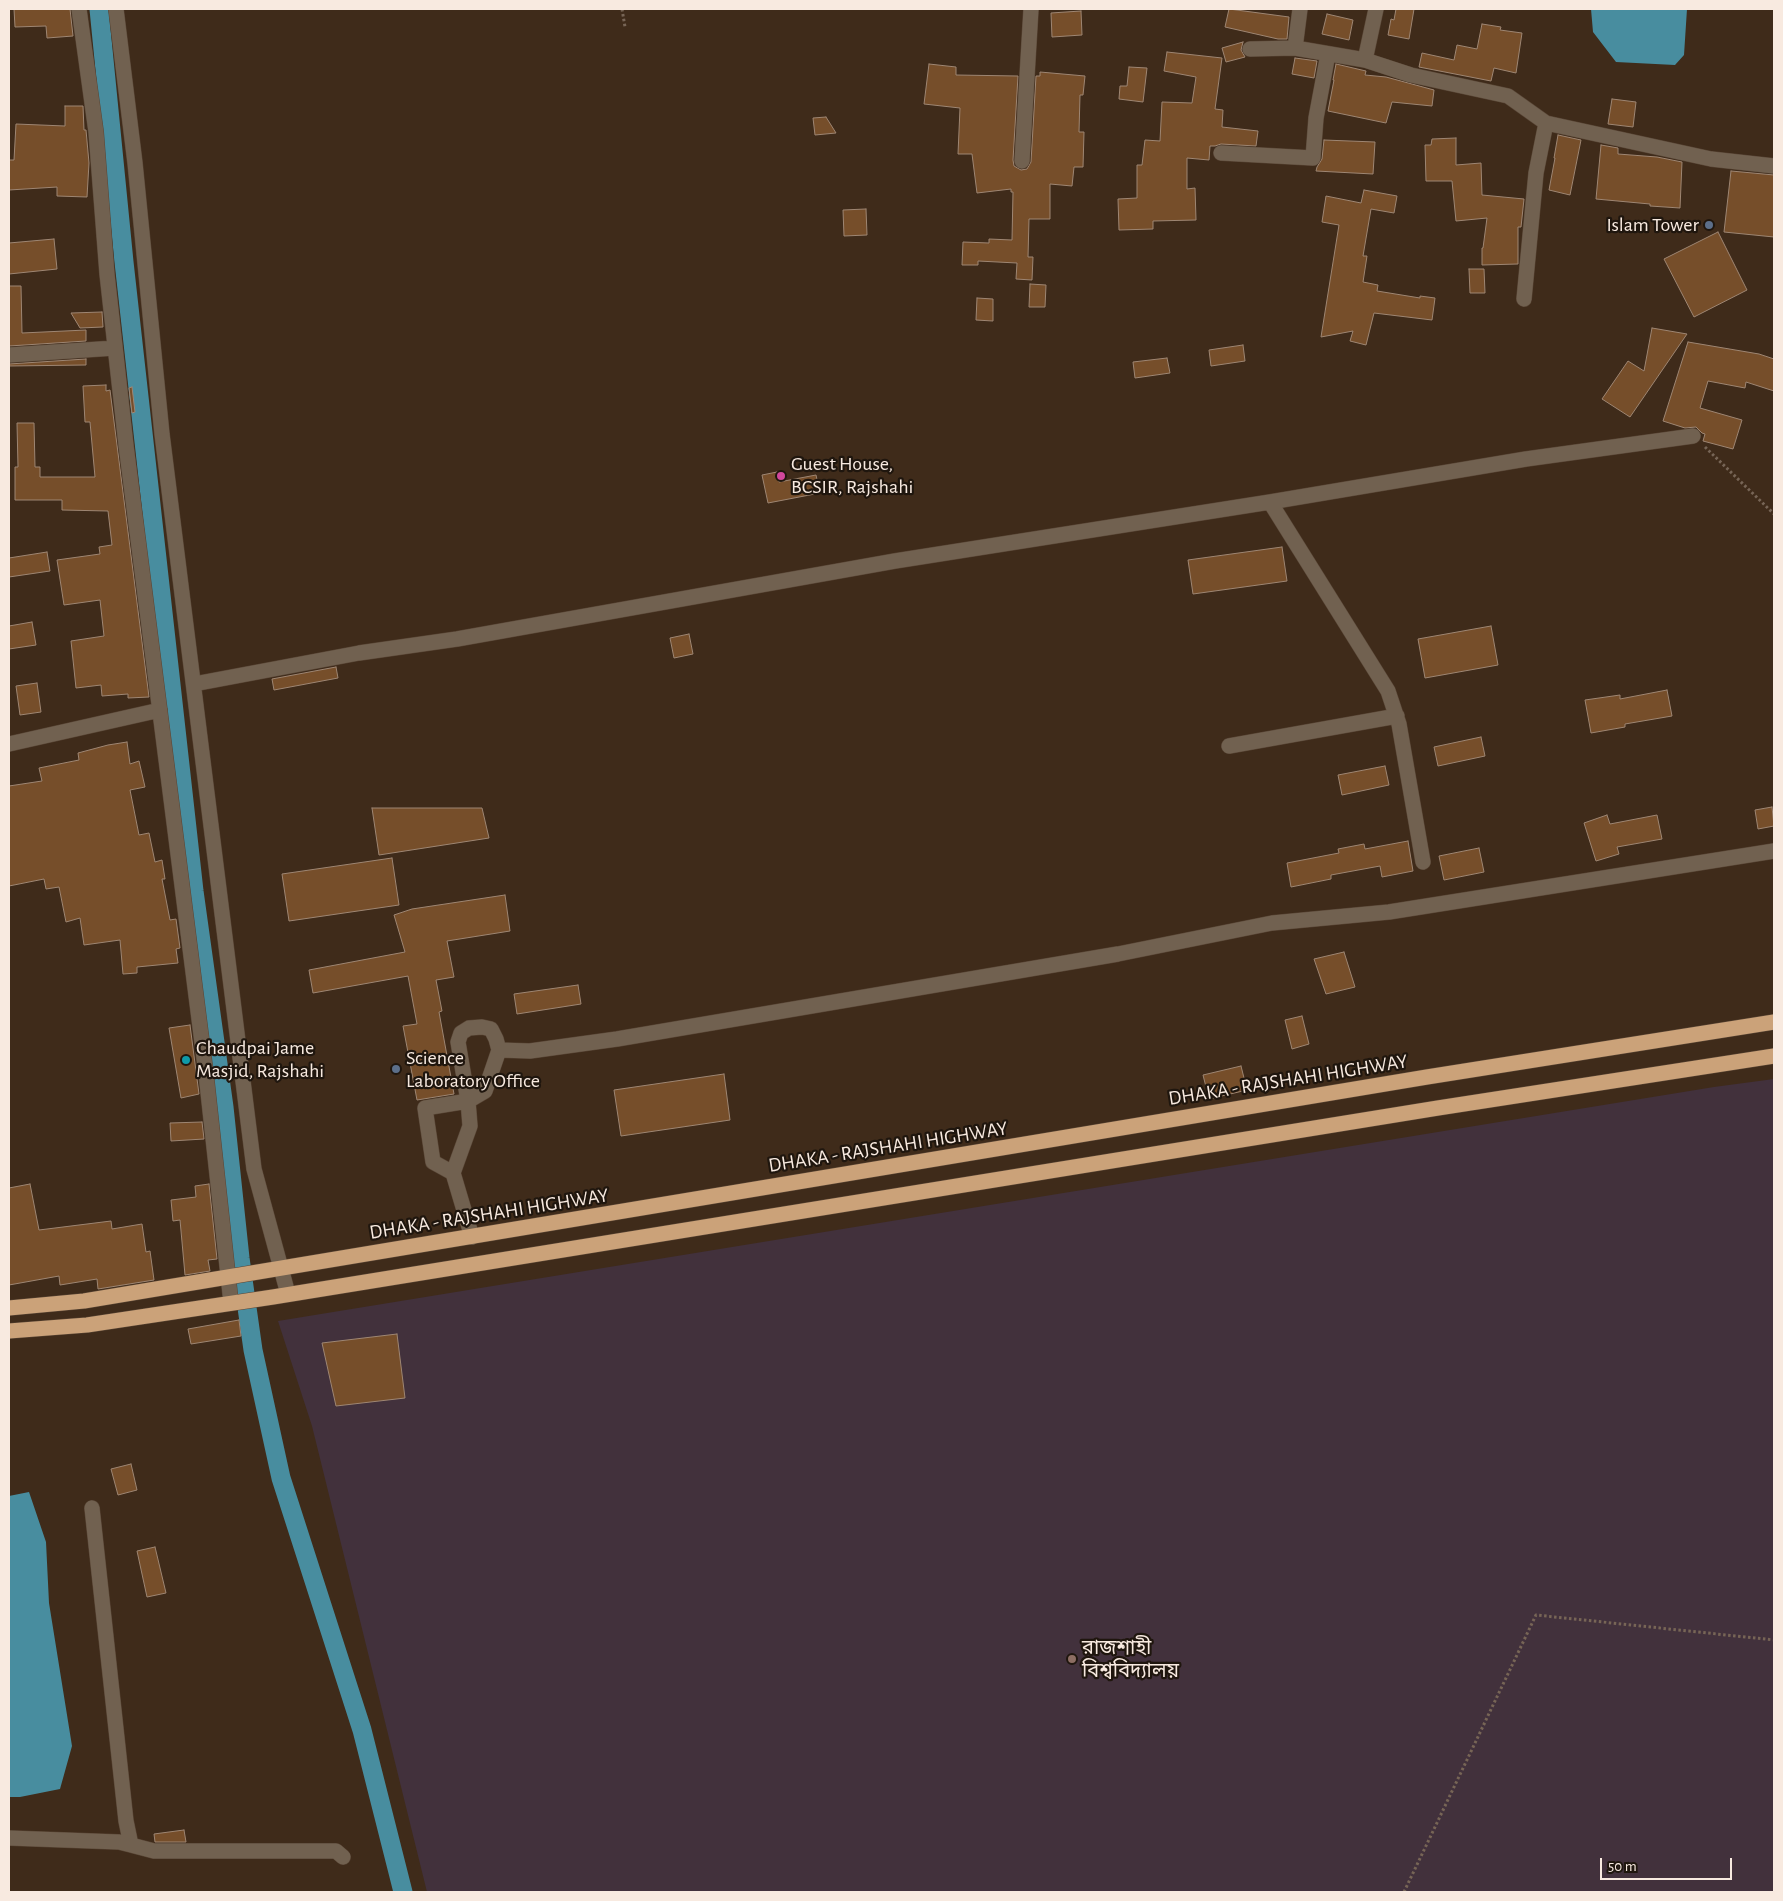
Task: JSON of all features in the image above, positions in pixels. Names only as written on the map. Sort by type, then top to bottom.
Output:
[{"type":"highway","name":"DHAKA - RAJSHAHI HIGHWAY","points":[[9,1308],[84,1301],[1427,1077],[1774,1022]]},
{"type":"highway","points":[[9,1332],[87,1325],[231,1303],[1774,1056]]},
{"type":"street","points":[[79,9],[96,132],[115,348],[206,1074],[231,1303]]},
{"type":"street","points":[[116,9],[162,434],[254,1169],[272,1270],[280,1295]]},
{"type":"street","points":[[1022,161],[1032,9]]},
{"type":"street","points":[[1295,48],[1300,9]]},
{"type":"street","points":[[1365,60],[1376,9]]},
{"type":"street","points":[[1250,49],[1295,48],[1365,60],[1411,76],[1508,96],[1546,123],[1711,159],[1774,166]]},
{"type":"street","points":[[1221,153],[1313,158],[1316,118],[1328,54]]},
{"type":"street","points":[[1524,299],[1536,174],[1546,123]]},
{"type":"street","points":[[9,355],[115,348]]},
{"type":"street","points":[[194,684],[359,653],[457,639],[895,561],[1270,502],[1526,459],[1693,436]]},
{"type":"street","points":[[1270,502],[1388,691],[1397,716],[1423,862]]},
{"type":"street","points":[[9,744],[160,710]]},
{"type":"street","points":[[1229,746],[1397,716]]},
{"type":"street","points":[[499,1050],[530,1051],[618,1039],[1118,954],[1272,923],[1389,912],[1774,851]]},
{"type":"street","points":[[453,1173],[433,1162],[425,1108],[468,1101],[485,1091],[499,1050],[491,1029],[482,1027],[469,1028],[462,1033],[458,1042],[468,1101],[470,1126],[453,1173],[472,1237]]},
{"type":"street","points":[[92,1508],[126,1821],[131,1845]]},
{"type":"street","points":[[9,1838],[119,1842],[154,1851],[336,1851],[344,1857]]},
{"type":"path","points":[[622,9],[625,27]]},
{"type":"path","points":[[1693,436],[1774,514]]},
{"type":"path","points":[[1404,1892],[1536,1614],[1774,1640]]},
{"type":"shaded area","name":"রাজশাহী বিশ্ববিদ্যালয়","points":[[1774,1079],[1774,1892],[427,1892],[312,1426],[278,1321],[1714,1087]]},
{"type":"water","points":[[1591,9],[1687,9],[1684,55],[1675,65],[1616,62],[1593,32]]},
{"type":"water","points":[[29,1492],[46,1542],[49,1603],[72,1746],[60,1789],[20,1797],[9,1797],[9,1496]]},
{"type":"building","points":[[14,9],[70,9],[73,36],[47,38],[46,26],[15,27]]},
{"type":"building","points":[[1229,9],[1289,17],[1287,39],[1278,39],[1225,27]]},
{"type":"building","points":[[1396,9],[1414,9],[1409,39],[1388,35],[1391,19],[1394,20]]},
{"type":"building","points":[[1081,11],[1082,35],[1052,37],[1051,13]]},
{"type":"building","points":[[1327,14],[1353,20],[1349,40],[1322,34]]},
{"type":"building","points":[[1482,24],[1501,27],[1500,30],[1522,33],[1516,73],[1494,68],[1491,81],[1419,67],[1422,53],[1454,60],[1457,45],[1477,49]]},
{"type":"building","points":[[1243,42],[1241,50],[1245,57],[1226,62],[1222,48]]},
{"type":"building","points":[[1167,52],[1222,58],[1215,109],[1223,110],[1222,127],[1258,131],[1256,146],[1221,144],[1210,146],[1209,160],[1187,158],[1187,189],[1195,188],[1196,220],[1153,221],[1153,229],[1119,230],[1118,199],[1137,198],[1137,165],[1142,165],[1145,140],[1160,141],[1162,102],[1192,103],[1196,77],[1164,71]]},
{"type":"building","points":[[1295,58],[1317,61],[1314,78],[1292,74]]},
{"type":"building","points":[[929,64],[956,67],[956,75],[1018,76],[1013,160],[1014,166],[1021,170],[1027,169],[1031,162],[1036,76],[1040,76],[1040,72],[1085,76],[1083,95],[1080,95],[1079,132],[1084,132],[1083,167],[1074,167],[1072,186],[1050,184],[1050,219],[1029,219],[1028,257],[1033,257],[1032,280],[1016,279],[1017,263],[978,261],[978,265],[962,265],[963,242],[989,243],[989,239],[1012,240],[1013,192],[1011,192],[1011,189],[977,193],[972,154],[958,154],[960,108],[924,104]]},
{"type":"building","points":[[1336,64],[1366,71],[1365,75],[1386,77],[1434,90],[1432,106],[1392,102],[1386,123],[1328,111]]},
{"type":"building","points":[[1129,67],[1147,68],[1143,102],[1119,99],[1120,86],[1127,86]]},
{"type":"building","points":[[1612,99],[1636,102],[1633,127],[1608,124]]},
{"type":"building","points":[[65,106],[83,106],[84,130],[86,130],[89,163],[87,197],[57,196],[57,187],[9,190],[9,160],[14,160],[16,124],[65,126]]},
{"type":"building","points":[[826,117],[836,133],[815,135],[813,118]]},
{"type":"building","points":[[1558,135],[1581,140],[1570,195],[1549,190]]},
{"type":"building","points":[[1456,138],[1456,165],[1481,163],[1482,195],[1524,199],[1521,227],[1518,227],[1518,264],[1482,265],[1482,248],[1487,218],[1456,221],[1452,181],[1426,181],[1425,145],[1431,145],[1432,139]]},
{"type":"building","points":[[1324,140],[1375,142],[1373,174],[1316,171],[1322,159]]},
{"type":"building","points":[[1601,145],[1618,148],[1618,154],[1657,157],[1682,162],[1680,208],[1596,199]]},
{"type":"building","points":[[1731,171],[1774,175],[1774,237],[1724,232]]},
{"type":"building","points":[[1364,190],[1397,196],[1394,213],[1371,209],[1363,256],[1367,256],[1363,282],[1378,285],[1377,291],[1420,298],[1420,296],[1435,298],[1432,320],[1374,313],[1366,345],[1350,341],[1353,331],[1321,337],[1339,225],[1322,222],[1326,196],[1361,203]]},
{"type":"building","points":[[866,209],[867,235],[844,236],[843,210]]},
{"type":"building","points":[[1718,232],[1747,290],[1694,317],[1664,259]]},
{"type":"building","points":[[54,239],[57,269],[9,274],[9,243]]},
{"type":"building","points":[[1469,269],[1484,269],[1485,293],[1470,293]]},
{"type":"building","points":[[1030,284],[1046,285],[1045,307],[1029,307]]},
{"type":"building","points":[[9,286],[21,286],[22,333],[86,330],[86,341],[9,346]]},
{"type":"building","points":[[977,298],[993,299],[993,321],[976,320]]},
{"type":"building","points":[[102,312],[103,327],[80,328],[71,313]]},
{"type":"building","points":[[1652,328],[1687,334],[1630,417],[1602,399],[1628,361],[1644,371]]},
{"type":"building","points":[[1688,342],[1759,354],[1774,359],[1774,391],[1746,382],[1745,388],[1708,381],[1700,408],[1742,420],[1733,449],[1703,441],[1705,434],[1696,427],[1685,428],[1663,421]]},
{"type":"building","points":[[1243,345],[1245,361],[1211,366],[1209,350]]},
{"type":"building","points":[[1167,358],[1170,373],[1135,378],[1133,362]]},
{"type":"building","points":[[86,359],[86,365],[9,366],[9,364]]},
{"type":"building","points":[[106,385],[106,391],[110,390],[149,697],[128,698],[128,694],[102,696],[101,685],[76,688],[71,641],[104,636],[100,600],[64,605],[57,560],[100,554],[99,547],[112,545],[108,511],[62,510],[62,500],[15,500],[15,467],[18,467],[17,423],[34,423],[35,467],[40,467],[40,477],[95,477],[90,422],[85,422],[83,386]]},
{"type":"building","points":[[132,387],[135,412],[132,413],[129,388]]},
{"type":"building","points":[[777,472],[779,482],[816,475],[820,493],[768,503],[762,475]]},
{"type":"building","points":[[1282,547],[1287,581],[1193,594],[1188,560]]},
{"type":"building","points":[[47,552],[50,571],[9,577],[9,558]]},
{"type":"building","points":[[32,622],[36,645],[9,649],[9,626]]},
{"type":"building","points":[[1491,626],[1498,665],[1425,678],[1418,639]]},
{"type":"building","points":[[689,634],[693,654],[674,658],[670,638]]},
{"type":"building","points":[[336,667],[338,678],[274,690],[272,679]]},
{"type":"building","points":[[37,683],[41,712],[20,715],[16,686]]},
{"type":"building","points":[[1667,690],[1672,716],[1625,724],[1625,727],[1591,733],[1585,700],[1620,695],[1620,699]]},
{"type":"building","points":[[1481,737],[1485,756],[1438,766],[1434,747]]},
{"type":"building","points":[[127,742],[130,764],[139,761],[145,787],[130,790],[139,835],[149,833],[155,862],[162,860],[165,879],[162,879],[170,920],[176,919],[180,948],[176,949],[178,963],[137,967],[137,973],[123,974],[120,940],[84,945],[80,918],[66,922],[59,887],[46,889],[44,879],[9,886],[9,786],[42,781],[39,768],[79,760],[78,753]]},
{"type":"building","points":[[1385,766],[1389,785],[1342,795],[1338,775]]},
{"type":"building","points":[[1772,807],[1774,826],[1758,829],[1755,810]]},
{"type":"building","points":[[372,808],[482,808],[489,838],[379,855]]},
{"type":"building","points":[[1607,815],[1610,824],[1657,815],[1662,839],[1617,847],[1619,854],[1596,861],[1584,823]]},
{"type":"building","points":[[1408,841],[1413,871],[1382,877],[1380,866],[1331,875],[1331,879],[1291,887],[1287,863],[1339,853],[1338,849],[1364,844],[1365,849]]},
{"type":"building","points":[[1479,848],[1484,872],[1444,880],[1439,856]]},
{"type":"building","points":[[392,858],[399,905],[289,921],[282,874]]},
{"type":"building","points":[[505,895],[510,931],[447,941],[454,977],[436,980],[442,1011],[439,1012],[454,1094],[417,1100],[403,1026],[417,1024],[408,976],[313,993],[309,970],[405,952],[394,915],[412,909]]},
{"type":"building","points":[[1344,952],[1355,987],[1326,994],[1314,959]]},
{"type":"building","points":[[578,985],[581,1004],[517,1014],[514,994]]},
{"type":"building","points":[[1302,1016],[1309,1044],[1292,1049],[1285,1020]]},
{"type":"building","name":"Chaudpai Jame Masjid, Rajshahi","points":[[190,1025],[199,1094],[181,1098],[169,1028]]},
{"type":"building","points":[[1241,1066],[1247,1090],[1209,1099],[1203,1075]]},
{"type":"building","points":[[724,1074],[730,1120],[621,1136],[614,1090]]},
{"type":"building","points":[[202,1122],[204,1139],[171,1141],[170,1123]]},
{"type":"building","points":[[30,1184],[39,1230],[111,1221],[112,1229],[142,1224],[146,1252],[150,1251],[154,1280],[98,1289],[97,1279],[60,1285],[59,1276],[9,1285],[9,1188]]},
{"type":"building","points":[[209,1184],[217,1259],[208,1260],[210,1271],[185,1275],[180,1220],[173,1221],[171,1200],[196,1197],[195,1186]]},
{"type":"building","points":[[239,1320],[241,1336],[191,1344],[188,1329]]},
{"type":"building","points":[[397,1334],[405,1398],[336,1406],[322,1343]]},
{"type":"building","points":[[131,1464],[137,1490],[118,1495],[111,1469]]},
{"type":"building","points":[[155,1547],[166,1593],[147,1597],[137,1551]]},
{"type":"building","points":[[184,1830],[186,1842],[155,1842],[154,1834]]},
{"type":"waterway","points":[[99,9],[124,262],[194,891],[224,1107],[240,1258],[253,1350],[281,1478],[362,1730],[403,1892]]},
{"type":"place","name":"Islam Tower","points":[[1709,225]]},
{"type":"place","name":"Guest House, BCSIR, Rajshahi","points":[[781,476]]},
{"type":"place","name":"Chaudpai Jame Masjid, Rajshahi","points":[[186,1060]]},
{"type":"place","name":"Science Laboratory Office","points":[[396,1069]]},
{"type":"place","name":"রাজশাহী বিশ্ববিদ্যালয়","points":[[1072,1659]]}]
